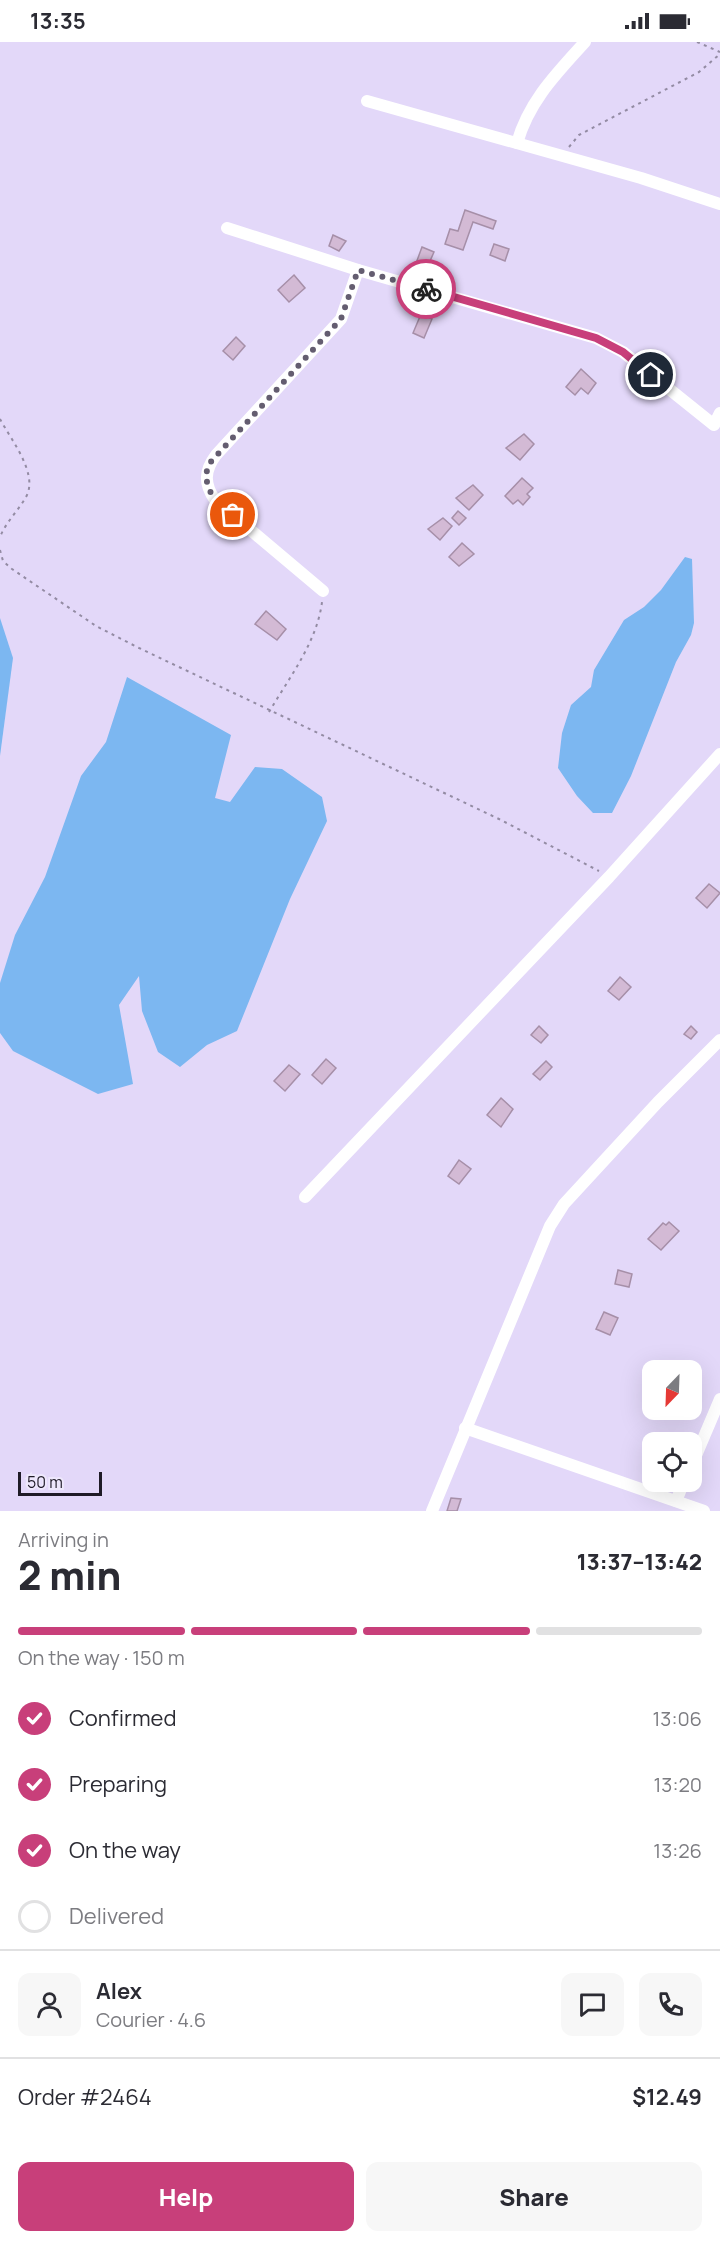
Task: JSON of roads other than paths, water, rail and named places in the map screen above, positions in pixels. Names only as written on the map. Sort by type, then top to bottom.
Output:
[{"type":"street","points":[[518,143],[527,115],[537,97],[585,42]]},
{"type":"street","points":[[367,101],[641,178],[720,204]]},
{"type":"street","points":[[227,228],[358,270],[596,338],[623,352],[714,425],[720,413]]},
{"type":"street","points":[[323,591],[215,500],[209,492],[206,474],[216,455],[341,319],[358,270]]},
{"type":"street","points":[[305,1197],[609,877],[720,754]]},
{"type":"street","points":[[432,1511],[550,1226],[580,1187],[720,1040]]},
{"type":"street","points":[[702,1441],[720,1399]]},
{"type":"street","points":[[465,1428],[704,1511]]},
{"type":"street","points":[[676,1501],[680,1492]]},
{"type":"water","points":[[685,557],[692,559],[694,623],[691,635],[676,662],[631,776],[612,813],[593,813],[577,796],[558,768],[562,733],[571,705],[591,687],[594,670],[624,620],[644,607],[661,590]]},
{"type":"water","points":[[0,618],[13,658],[0,756]]},
{"type":"water","points":[[127,677],[231,735],[215,798],[230,802],[255,767],[282,769],[322,797],[327,821],[290,899],[237,1031],[207,1045],[180,1067],[158,1052],[142,1011],[139,976],[119,1005],[133,1084],[98,1094],[13,1051],[0,1033],[0,983],[15,935],[45,877],[81,776],[106,742]]}]
